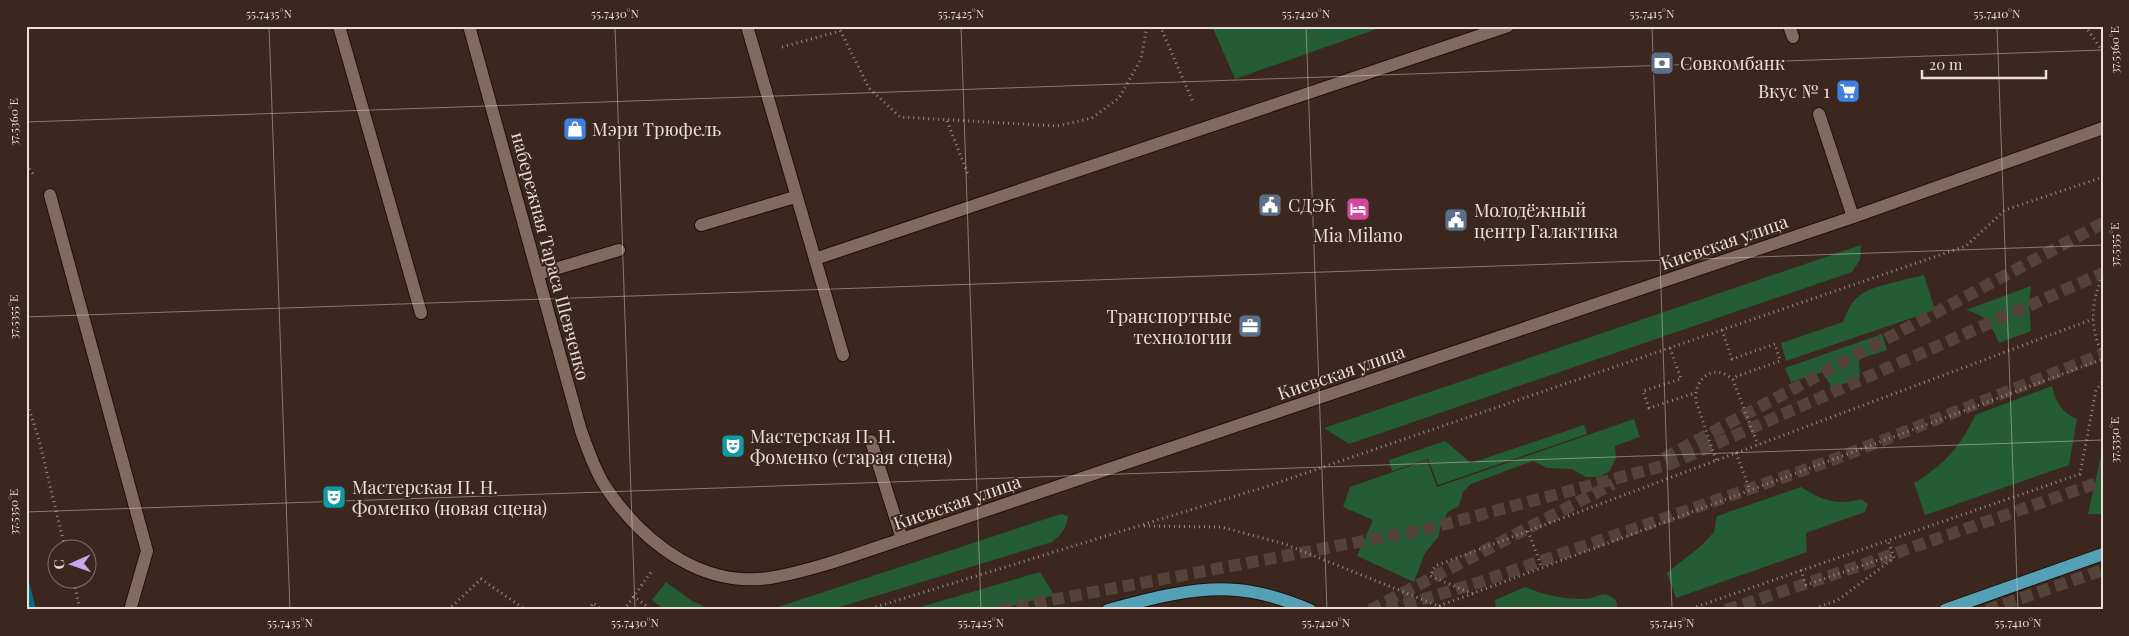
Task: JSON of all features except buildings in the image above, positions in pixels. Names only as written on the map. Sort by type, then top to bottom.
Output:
[{"type":"main road","points":[[1944,610],[2103,554]]},
{"type":"main road","points":[[1108,610],[1145,600],[1195,592],[1236,589],[1280,598],[1310,610]]},
{"type":"street","points":[[338,26],[421,313]]},
{"type":"street","name":"набережная Тараса Шевченко","points":[[470,26],[581,431],[594,465],[609,492]]},
{"type":"street","points":[[747,26],[795,197],[844,355]]},
{"type":"street","points":[[814,259],[1508,26]]},
{"type":"street","points":[[1819,114],[1853,217]]},
{"type":"street","name":"Киевская улица","points":[[609,492],[634,523],[665,551],[683,562],[708,574],[736,580],[774,578],[902,540],[1853,217],[2103,128]]},
{"type":"street","points":[[50,194],[147,551],[130,610]]},
{"type":"street","points":[[701,225],[795,197]]},
{"type":"street","points":[[538,274],[619,250]]},
{"type":"street","points":[[871,441],[902,540]]},
{"type":"path","points":[[838,26],[869,88],[900,117],[1057,126],[1092,118],[1119,98],[1141,59],[1146,26]]},
{"type":"path","points":[[1160,26],[1205,128]]},
{"type":"path","points":[[2085,26],[2103,52]]},
{"type":"path","points":[[755,55],[840,31]]},
{"type":"path","points":[[947,121],[979,203]]},
{"type":"path","points":[[866,610],[1268,486],[1966,246],[2005,210],[2103,177]]},
{"type":"path","points":[[2103,276],[2094,300],[2093,319],[2103,354]]},
{"type":"path","points":[[1472,594],[1430,576],[1435,566],[2093,319]]},
{"type":"path","points":[[1722,330],[1732,359],[1775,344],[1780,361],[1732,378]]},
{"type":"path","points":[[1670,348],[1681,379],[1643,391],[1648,408],[1695,393]]},
{"type":"path","points":[[1439,606],[2103,359]]},
{"type":"path","points":[[1716,460],[1695,393],[1697,384],[1710,373],[1718,372],[1732,378],[1738,388],[1758,445]]},
{"type":"path","points":[[1687,610],[2080,474],[2096,390],[2103,381]]},
{"type":"path","points":[[26,400],[38,436],[63,538]]},
{"type":"path","points":[[1736,453],[1750,490]]},
{"type":"path","points":[[1139,526],[1221,527],[1285,544],[1448,610]]},
{"type":"path","points":[[1528,531],[1542,568]]},
{"type":"path","points":[[1810,610],[1838,600],[1894,558],[1888,540]]},
{"type":"path","points":[[1801,570],[1806,586],[1894,555]]},
{"type":"path","points":[[624,610],[655,568]]},
{"type":"path","points":[[448,610],[482,579],[526,610]]},
{"type":"path","points":[[75,588],[80,610]]},
{"type":"path","points":[[634,596],[652,610]]},
{"type":"path","points":[[589,610],[593,603],[602,610]]},
{"type":"green space","points":[[1212,26],[1385,26],[1235,79]]},
{"type":"green space","points":[[1861,245],[1860,260],[1852,272],[1349,444],[1324,428]]},
{"type":"green space","points":[[1924,275],[1935,310],[1786,361],[1781,343],[1843,322],[1853,302],[1868,290]]},
{"type":"green space","points":[[2031,286],[2029,301],[2031,331],[1999,343],[1984,318],[1966,310]]},
{"type":"green space","points":[[1882,334],[1887,350],[1859,359],[1860,378],[1832,388],[1823,372],[1791,382],[1785,368]]},
{"type":"green space","points":[[2052,386],[2055,397],[2063,410],[2077,419],[2069,465],[1925,515],[1914,483],[1943,462],[1958,445],[1975,415]]},
{"type":"green space","points":[[1634,419],[1640,437],[1615,446],[1616,458],[1610,471],[1599,477],[1586,477],[1572,469],[1547,468],[1533,461],[1471,484],[1463,492],[1459,506],[1448,512],[1440,528],[1439,536],[1425,553],[1414,582],[1357,556],[1373,520],[1343,507],[1350,487],[1427,460],[1437,487]]},
{"type":"green space","points":[[1584,425],[1587,434],[1438,485],[1428,459],[1392,471],[1389,460],[1445,441],[1471,463]]},
{"type":"green space","points":[[2103,447],[2103,514],[2088,514]]},
{"type":"green space","points":[[1801,487],[1823,498],[1837,502],[1861,499],[1868,504],[1865,512],[1806,533],[1807,552],[1676,598],[1667,573],[1702,545],[1714,532],[1717,516]]},
{"type":"green space","points":[[1061,514],[1068,516],[1065,528],[1052,542],[830,610],[769,610]]},
{"type":"green space","points":[[1040,572],[1054,595],[997,610],[910,610]]},
{"type":"green space","points":[[666,582],[692,601],[712,610],[665,610],[652,600]]},
{"type":"green space","points":[[1525,587],[1546,594],[1568,598],[1588,599],[1603,594],[1616,600],[1618,610],[1496,610],[1495,600]]},
{"type":"water","points":[[26,569],[36,610],[26,610]]},
{"type":"tunnel","points":[[1664,458],[2103,223]]},
{"type":"tunnel","points":[[999,610],[1427,529],[1670,464],[2103,273]]},
{"type":"tunnel","points":[[1387,610],[1480,582],[1830,461],[2103,354]]},
{"type":"tunnel","points":[[1726,610],[2103,481]]},
{"type":"tunnel","points":[[1370,610],[1613,484]]},
{"type":"tunnel","points":[[1987,610],[2103,570]]},
{"type":"place","name":"Совкомбанк","points":[[1662,63]]},
{"type":"place","name":"Вкус № 1","points":[[1848,91]]},
{"type":"place","name":"Мэри Трюфель","points":[[575,129]]},
{"type":"place","name":"СДЭК","points":[[1270,205]]},
{"type":"place","name":"Mia Milano","points":[[1358,209]]},
{"type":"place","name":"Молодёжный центр Галактика","points":[[1456,220]]},
{"type":"place","name":"Транспортные технологии","points":[[1250,326]]},
{"type":"place","name":"Мастерская П. Н. Фоменко (старая сцена)","points":[[733,446]]},
{"type":"place","name":"Мастерская П. Н. Фоменко (новая сцена)","points":[[334,497]]}]
